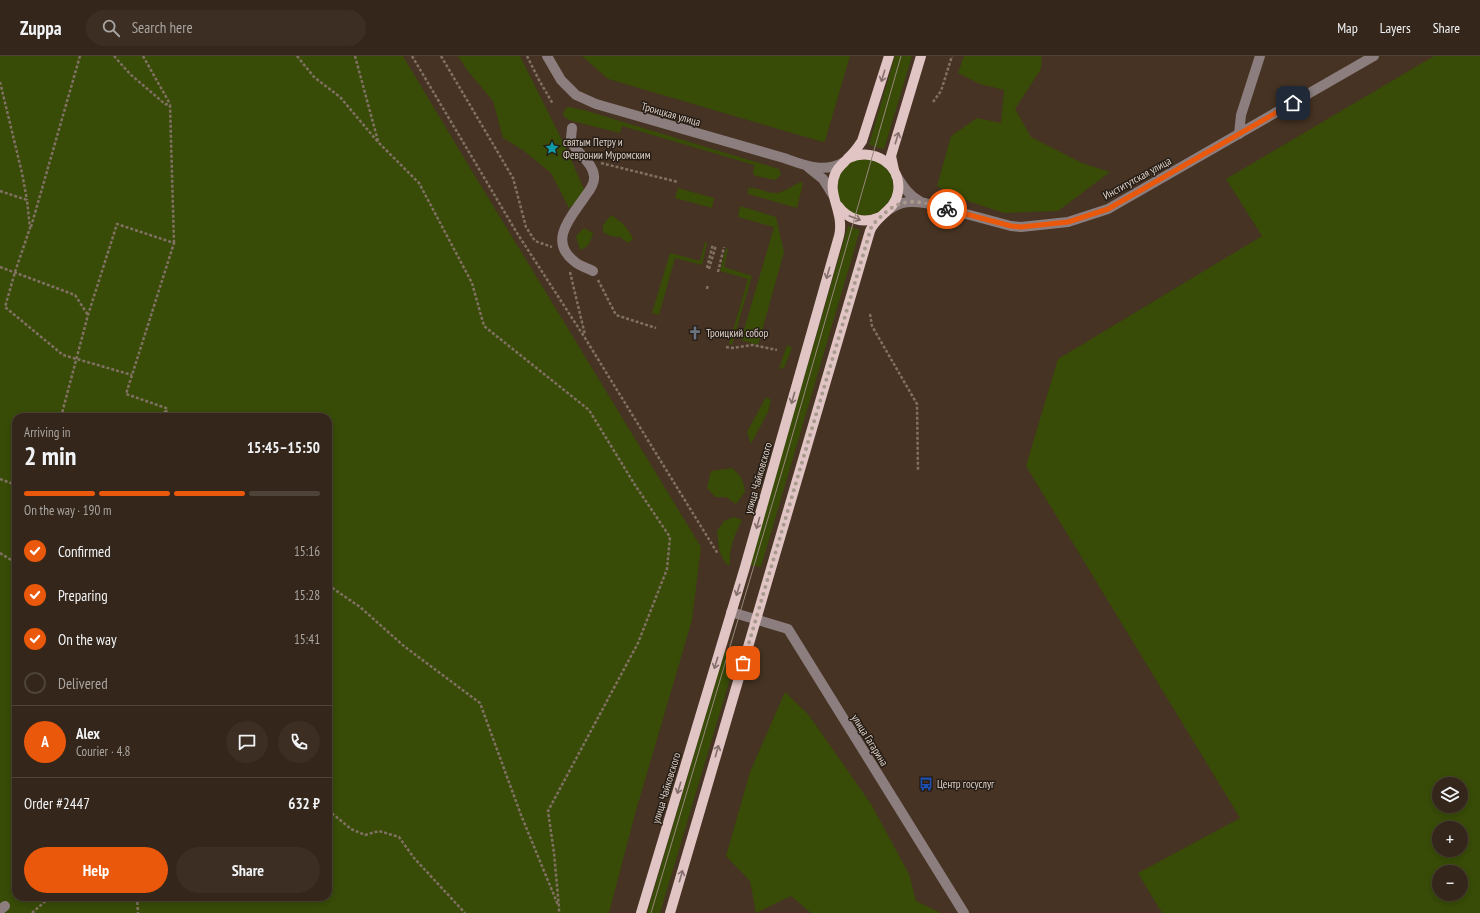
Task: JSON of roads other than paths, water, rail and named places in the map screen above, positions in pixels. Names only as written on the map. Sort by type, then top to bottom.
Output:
[{"type":"main road","name":"улица Чайковского","points":[[641,913],[731,612],[840,231],[840,217],[832,186],[834,177],[838,169],[860,145],[865,136],[889,56]]},
{"type":"main road","points":[[670,913],[870,231],[874,223],[886,213],[895,202],[898,193],[898,184],[891,156],[921,56]]},
{"type":"main road","points":[[846,161],[860,155],[869,154],[878,156],[889,164],[896,175]]},
{"type":"main road","points":[[834,197],[841,210],[852,218],[865,220],[874,219],[886,213]]},
{"type":"street","name":"Троицкая улица","points":[[547,56],[561,80],[576,95],[596,104],[784,158],[808,167]]},
{"type":"street","points":[[1239,134],[1241,115],[1260,56]]},
{"type":"street","name":"Институтская улица","points":[[886,213],[903,202],[913,202],[925,203],[1011,226],[1021,227],[1068,222],[1108,209],[1374,56]]},
{"type":"street","points":[[572,128],[572,143],[593,170],[594,180],[589,191],[572,215],[562,237],[567,253],[575,263],[593,271]]},
{"type":"street","points":[[808,167],[826,168],[836,166],[846,161]]},
{"type":"street","points":[[808,167],[823,179],[834,197]]},
{"type":"street","points":[[896,175],[906,191],[915,199],[925,203]]},
{"type":"street","name":"улица Гагарина","points":[[731,612],[788,630],[964,913]]},
{"type":"tram line","points":[[651,913],[785,461],[901,56]]},
{"type":"place","name":"святым Петру и Февронии Муромским","points":[[552,148]]},
{"type":"place","name":"Троицкий собор","points":[[695,333]]},
{"type":"place","name":"Центр госуслуг","points":[[926,784]]}]
